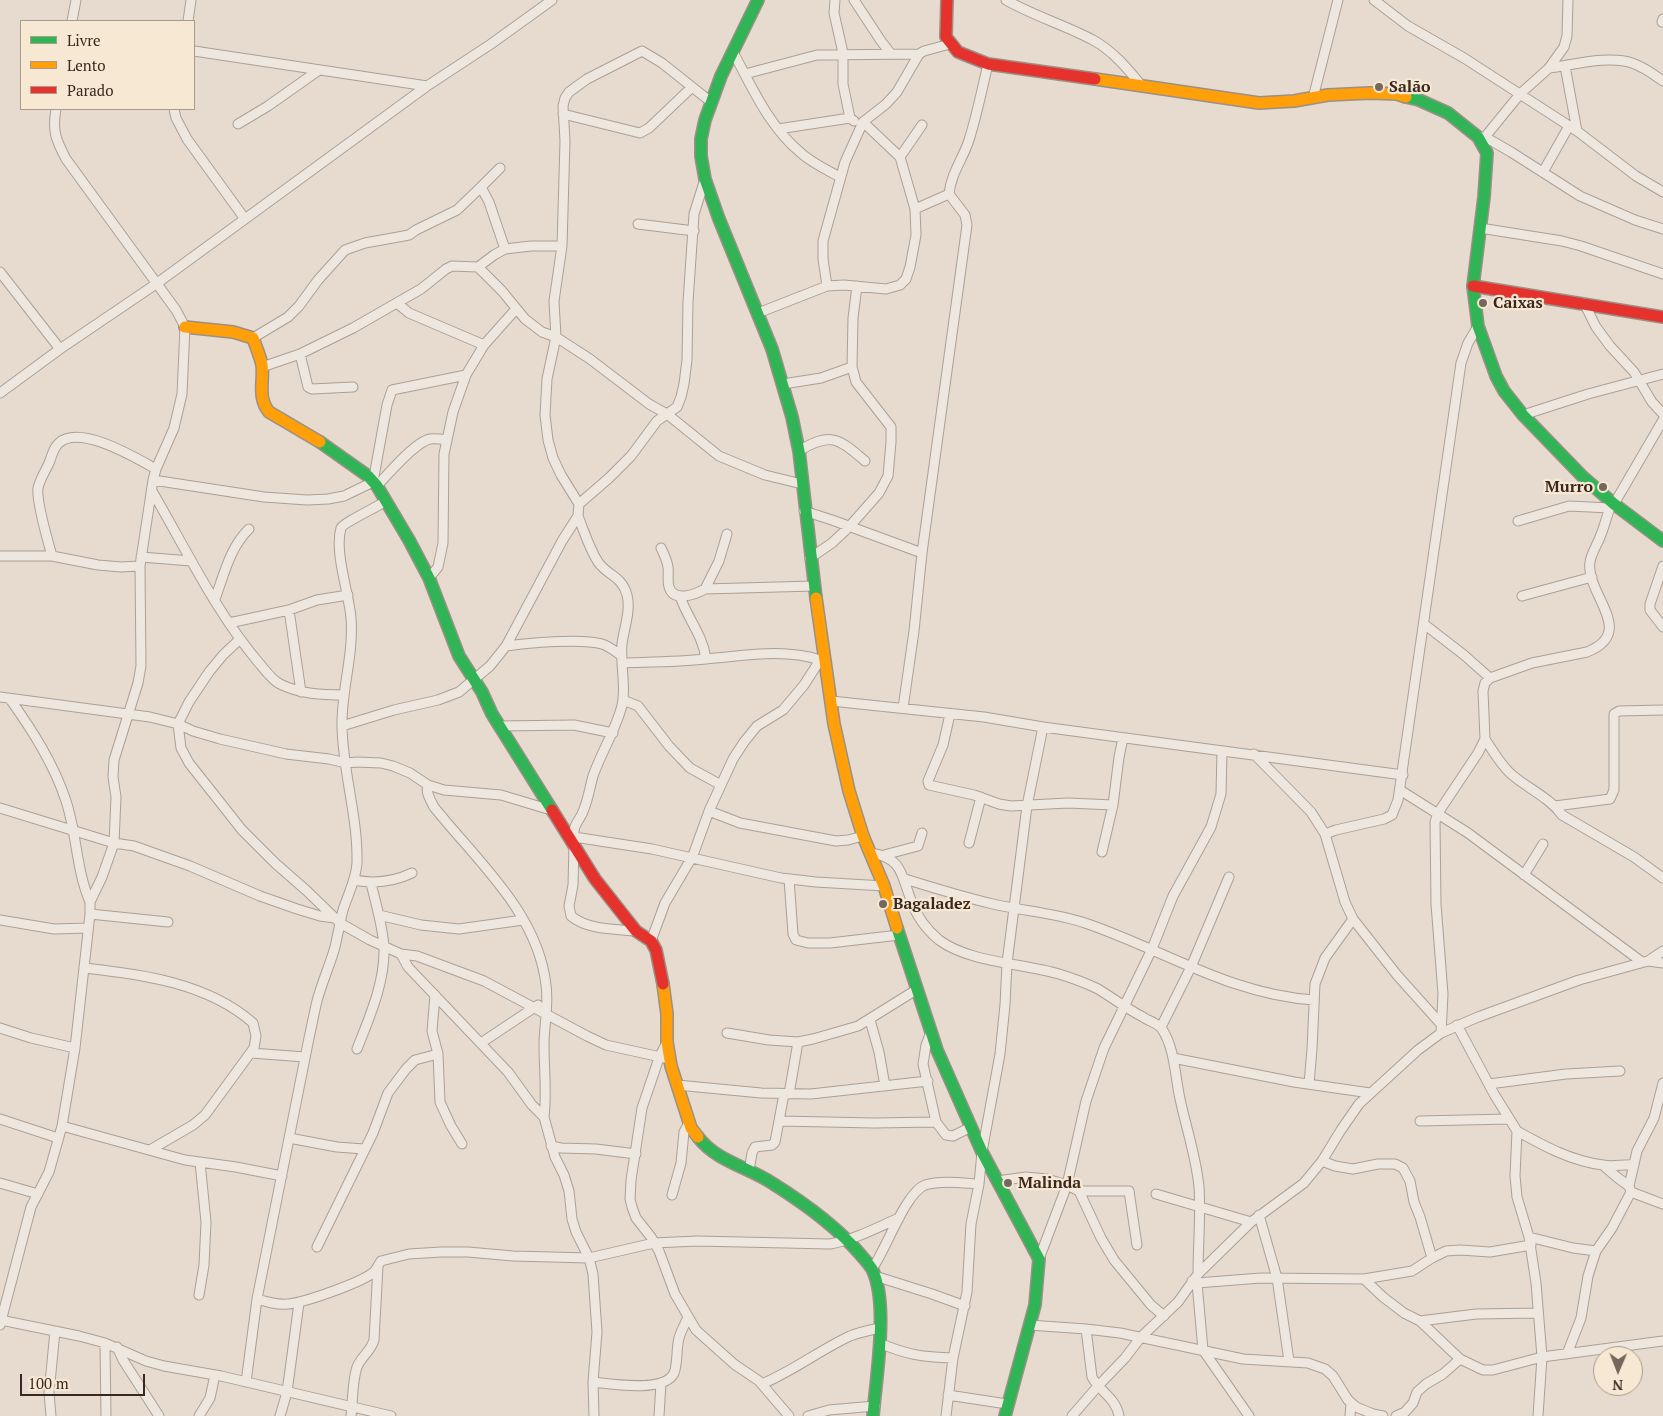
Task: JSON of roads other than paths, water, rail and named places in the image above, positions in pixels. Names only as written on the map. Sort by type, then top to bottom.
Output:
[{"type":"street","points":[[72,20],[76,0]]},
{"type":"street","points":[[188,20],[191,0]]},
{"type":"street","points":[[0,393],[156,284],[427,86],[491,44],[552,0]]},
{"type":"street","points":[[758,0],[721,76],[705,120],[701,139],[701,156],[705,179],[719,219],[758,313],[783,384],[798,451],[822,660],[849,791],[863,836],[884,886],[931,1032],[982,1152],[1039,1259]]},
{"type":"street","points":[[835,0],[834,13],[843,53],[843,84],[850,118]]},
{"type":"street","points":[[854,0],[891,54]]},
{"type":"street","points":[[948,0],[946,37],[950,44],[958,52],[988,64],[1259,103],[1294,101],[1328,95],[1397,94],[1419,100],[1448,113],[1481,137],[1543,172],[1580,196],[1635,220],[1663,229]]},
{"type":"street","points":[[1006,0],[1093,40],[1111,52],[1124,64],[1141,85]]},
{"type":"street","points":[[1313,98],[1338,0]]},
{"type":"street","points":[[1374,0],[1408,26],[1464,58],[1573,128],[1636,176],[1663,192]]},
{"type":"street","points":[[1481,137],[1520,94],[1549,68],[1564,47],[1568,0]]},
{"type":"street","points":[[746,74],[817,55],[843,53],[919,54],[950,44]]},
{"type":"street","points":[[195,51],[427,86]]},
{"type":"street","points":[[636,931],[579,923],[571,916],[569,906],[573,885],[572,841],[574,828],[582,814],[593,778],[613,733],[623,700],[622,659],[628,598],[625,588],[619,579],[607,572],[599,564],[591,550],[578,516],[579,504],[561,475],[548,440],[545,395],[556,337],[554,301],[562,246],[565,141],[564,98],[569,92],[601,71],[642,51],[662,63],[691,88],[711,102]]},
{"type":"street","points":[[733,52],[764,109],[778,129],[801,154],[840,177]]},
{"type":"street","points":[[827,286],[823,259],[823,241],[840,177],[862,124],[897,92],[905,82],[919,54]]},
{"type":"street","points":[[1549,68],[1617,60],[1641,66],[1663,81]]},
{"type":"street","points":[[949,194],[953,176],[969,141],[988,64]]},
{"type":"street","points":[[1543,172],[1573,128],[1566,66]]},
{"type":"street","points":[[238,124],[319,70]]},
{"type":"street","points":[[563,114],[640,133],[649,128],[691,88]]},
{"type":"street","points":[[56,110],[55,136],[66,159],[176,310],[185,327],[182,394],[174,428],[153,480],[141,562],[141,666],[138,683],[114,760],[113,777],[116,796],[114,843],[102,877],[90,902]]},
{"type":"street","points":[[174,110],[187,140],[245,219]]},
{"type":"street","points":[[758,313],[827,286],[857,286],[886,289],[900,285],[906,279],[910,267],[916,235],[914,209],[900,157],[862,124],[850,118],[778,129]]},
{"type":"street","points":[[900,157],[922,125]]},
{"type":"street","points":[[1481,137],[1486,153],[1484,196],[1473,286],[1478,326],[1496,376],[1504,391],[1523,415],[1612,506],[1663,541]]},
{"type":"street","points":[[185,327],[233,332],[253,338],[288,317],[345,250],[378,240],[409,236],[416,230],[456,210],[500,168]]},
{"type":"street","points":[[579,504],[631,456],[648,431],[677,407],[684,384],[694,214],[705,179]]},
{"type":"street","points":[[481,187],[489,202],[505,250]]},
{"type":"street","points":[[914,209],[949,194]]},
{"type":"street","points":[[903,708],[967,224],[966,215],[949,194]]},
{"type":"street","points":[[638,224],[694,231]]},
{"type":"street","points":[[1480,228],[1562,241],[1663,274]]},
{"type":"street","points":[[262,367],[300,354],[353,328],[421,290],[452,266],[478,267],[494,255],[505,250],[531,246],[562,246]]},
{"type":"street","points":[[478,267],[502,291],[525,319],[542,332],[556,337],[590,359],[649,404],[667,414],[719,456],[765,474],[802,484]]},
{"type":"street","points":[[0,272],[60,350]]},
{"type":"street","points":[[810,558],[832,543],[849,527],[884,485],[888,476],[892,432],[887,422],[856,382],[852,367],[853,318],[857,286]]},
{"type":"street","points":[[1473,286],[1584,303],[1647,316],[1663,317]]},
{"type":"street","points":[[397,303],[409,313],[484,345]]},
{"type":"street","points":[[1584,303],[1596,327],[1610,346],[1629,366],[1652,402],[1663,414]]},
{"type":"street","points":[[429,578],[438,567],[444,543],[444,466],[446,440],[453,412],[466,375],[484,345],[516,309]]},
{"type":"street","points":[[1325,834],[1384,819],[1392,815],[1398,800],[1445,463],[1461,363],[1468,343],[1478,326]]},
{"type":"street","points":[[253,338],[262,367],[261,397],[264,407],[317,438],[356,466],[375,484],[409,540],[429,578],[455,646],[467,670],[482,692],[492,714],[595,879],[636,931],[651,941],[656,950],[662,970],[667,1014],[667,1042],[664,1058],[642,1108],[630,1199],[632,1207],[636,1218],[663,1260],[675,1294],[696,1330],[734,1364],[759,1380],[789,1416]]},
{"type":"street","points":[[300,354],[308,387],[312,389],[353,387]]},
{"type":"street","points":[[783,384],[822,378],[852,367]]},
{"type":"street","points":[[1523,415],[1663,374]]},
{"type":"street","points":[[375,484],[387,405],[392,390],[466,375]]},
{"type":"street","points":[[1662,425],[1612,506],[1590,562],[1592,577],[1609,618],[1607,638],[1600,645],[1587,652],[1532,663],[1490,678],[1485,683],[1482,691],[1486,739],[1502,765],[1511,774],[1555,806],[1562,815],[1634,857],[1663,878]]},
{"type":"street","points":[[52,556],[38,502],[38,490],[41,478],[55,448],[60,442],[67,438],[76,437],[91,439],[112,446],[156,469]]},
{"type":"street","points":[[153,480],[254,496],[307,500],[328,499],[344,496],[375,484],[423,442],[434,438],[446,440]]},
{"type":"street","points":[[798,451],[809,444],[832,440],[844,444],[865,461]]},
{"type":"street","points":[[152,491],[191,561],[229,623],[240,639],[276,681],[301,692],[344,695]]},
{"type":"street","points":[[246,1382],[257,1299],[317,1000],[330,962],[337,920],[354,880],[357,864],[342,726],[352,631],[341,556],[341,529],[343,525],[386,501]]},
{"type":"street","points":[[1518,521],[1570,506],[1612,506]]},
{"type":"street","points":[[804,511],[922,553]]},
{"type":"street","points":[[342,726],[394,710],[438,700],[459,692],[490,666],[506,646],[562,541],[578,516]]},
{"type":"street","points":[[215,599],[234,547],[240,537],[250,529]]},
{"type":"street","points":[[705,590],[727,534]]},
{"type":"street","points":[[661,548],[668,568],[669,587],[672,592],[680,596],[695,594],[705,590],[814,586]]},
{"type":"street","points":[[0,556],[52,556],[98,565],[121,567],[141,562],[191,561]]},
{"type":"street","points":[[1663,566],[1650,604],[1650,610],[1663,627]]},
{"type":"street","points":[[1522,596],[1592,577]]},
{"type":"street","points":[[229,623],[289,610],[306,603],[348,595]]},
{"type":"street","points":[[680,596],[686,613],[704,646],[706,659]]},
{"type":"street","points":[[289,610],[301,692]]},
{"type":"street","points":[[1424,624],[1490,678]]},
{"type":"street","points":[[240,639],[223,655],[204,678],[178,724],[181,748],[189,762],[242,830],[275,864],[337,920],[370,940],[400,954],[417,956],[463,972],[606,1045],[664,1058]]},
{"type":"street","points":[[506,646],[538,643],[594,642],[606,646],[622,659],[673,662],[768,653],[796,654],[822,660]]},
{"type":"street","points":[[651,941],[665,903],[692,858],[709,811],[733,759],[757,726],[783,710],[822,660]]},
{"type":"street","points":[[0,698],[150,717],[178,724],[193,731],[286,754],[346,763],[370,762],[393,766],[410,773],[428,785],[456,792],[501,795],[551,810]]},
{"type":"street","points":[[10,699],[55,772],[66,802],[84,888],[90,902],[90,914],[75,1048],[62,1126],[48,1172],[32,1207],[0,1321],[105,1343],[146,1361],[164,1366],[215,1375],[391,1416]]},
{"type":"street","points":[[623,700],[638,706],[669,746],[690,768],[721,785]]},
{"type":"street","points":[[830,701],[950,714],[1403,775]]},
{"type":"street","points":[[1555,806],[1610,799],[1614,790],[1614,714],[1619,711],[1663,710]]},
{"type":"street","points":[[950,714],[943,746],[928,781],[929,785],[1011,806],[1068,803],[1113,805]]},
{"type":"street","points":[[500,726],[574,725],[613,733]]},
{"type":"street","points":[[946,1416],[953,1358],[965,1306],[971,1224],[1000,1054],[1005,1005],[1006,963],[1028,806],[1043,727]]},
{"type":"street","points":[[1102,852],[1113,805],[1118,757],[1123,738]]},
{"type":"street","points":[[1441,1033],[1440,1023],[1443,994],[1436,904],[1435,822],[1438,813],[1486,739]]},
{"type":"street","points":[[1005,1416],[1035,1305],[1039,1259],[1067,1185],[1086,1100],[1104,1048],[1152,949],[1173,896],[1211,827],[1221,794],[1222,751]]},
{"type":"street","points":[[1254,754],[1311,812],[1325,834],[1345,902],[1353,919],[1397,975],[1440,1023]]},
{"type":"street","points":[[428,785],[429,797],[434,808],[513,903],[533,938],[540,955],[545,975],[546,999],[544,1117],[551,1146],[569,1191],[572,1219],[576,1232],[589,1258],[593,1274],[596,1316],[593,1382],[594,1416]]},
{"type":"street","points":[[1400,790],[1468,833],[1645,961],[1663,963]]},
{"type":"street","points":[[969,843],[981,797]]},
{"type":"street","points":[[0,808],[114,843],[134,846],[190,866],[260,896],[337,920]]},
{"type":"street","points":[[709,811],[740,822],[829,840],[848,840],[863,836]]},
{"type":"street","points":[[871,853],[884,855],[918,846],[922,833]]},
{"type":"street","points":[[572,841],[652,849],[789,879],[884,886]]},
{"type":"street","points":[[1524,875],[1544,844]]},
{"type":"street","points":[[884,855],[893,861],[905,879],[917,914],[926,927],[940,940],[954,948],[986,959],[1058,974],[1096,988],[1161,1026],[1173,1058],[1186,1127],[1197,1171],[1199,1206],[1196,1279],[1202,1350],[1248,1415]]},
{"type":"street","points":[[354,880],[371,883],[400,879],[412,873]]},
{"type":"street","points":[[1161,1026],[1191,967],[1230,877]]},
{"type":"street","points":[[789,879],[793,934],[796,940],[808,943],[830,943],[899,935]]},
{"type":"street","points":[[905,879],[993,904],[1078,921],[1152,949],[1219,978],[1269,994],[1314,1000]]},
{"type":"street","points":[[357,1049],[372,1010],[383,969],[384,946],[379,914],[371,883]]},
{"type":"street","points":[[90,914],[168,922]]},
{"type":"street","points":[[379,914],[421,925],[459,929],[523,920]]},
{"type":"street","points":[[1309,1084],[1315,984],[1325,958],[1353,919]]},
{"type":"street","points":[[0,920],[54,929],[88,928]]},
{"type":"street","points":[[1072,1416],[1125,1358],[1141,1337],[1178,1302],[1196,1279],[1251,1222],[1304,1183],[1322,1161],[1360,1104],[1418,1050],[1441,1033],[1457,1025],[1579,980],[1645,961],[1663,951]]},
{"type":"street","points":[[400,954],[408,967],[508,1072],[532,1105],[544,1117]]},
{"type":"street","points":[[84,968],[150,977],[215,998],[232,1007],[253,1023],[256,1036],[254,1048],[205,1115],[193,1126],[150,1150]]},
{"type":"street","points":[[727,1033],[769,1040],[798,1042],[858,1026],[916,990]]},
{"type":"street","points":[[435,995],[432,1031],[438,1054],[440,1102],[462,1144]]},
{"type":"street","points":[[481,1043],[546,999]]},
{"type":"street","points":[[870,1020],[879,1052],[884,1086]]},
{"type":"street","points":[[1457,1025],[1517,1131],[1562,1154],[1580,1160],[1604,1166],[1634,1165]]},
{"type":"street","points":[[0,1028],[31,1038],[75,1048]]},
{"type":"street","points":[[931,1032],[923,1064],[936,1122],[946,1135],[953,1136],[971,1126]]},
{"type":"street","points":[[749,1172],[752,1153],[755,1147],[772,1145],[775,1142],[798,1042]]},
{"type":"street","points":[[251,1052],[306,1057]]},
{"type":"street","points":[[317,1247],[373,1133],[385,1099],[402,1074],[416,1060],[438,1054]]},
{"type":"street","points":[[664,1058],[677,1085],[689,1124],[704,1145],[719,1156],[771,1182],[799,1200],[848,1240],[873,1273],[879,1295],[880,1328],[874,1411],[829,1410],[808,1416]]},
{"type":"street","points":[[1173,1058],[1309,1084],[1370,1093]]},
{"type":"street","points":[[1489,1084],[1566,1074],[1620,1071]]},
{"type":"street","points":[[677,1085],[717,1090],[811,1094],[928,1081]]},
{"type":"street","points":[[1567,1354],[1581,1318],[1588,1279],[1596,1251],[1612,1228],[1630,1189],[1637,1151],[1654,1118],[1663,1083]]},
{"type":"street","points":[[0,1119],[58,1138]]},
{"type":"street","points":[[1420,1121],[1509,1119]]},
{"type":"street","points":[[780,1121],[936,1122]]},
{"type":"street","points":[[672,1195],[681,1162],[684,1132],[689,1124]]},
{"type":"street","points":[[62,1126],[185,1160],[282,1176]]},
{"type":"street","points":[[1517,1131],[1515,1176],[1517,1196],[1530,1241],[1536,1283],[1542,1357],[1538,1416],[1549,1416]]},
{"type":"street","points":[[289,1138],[337,1147],[364,1149]]},
{"type":"street","points":[[551,1146],[636,1154]]},
{"type":"street","points":[[1322,1161],[1353,1169],[1378,1164],[1395,1164],[1403,1168],[1410,1181],[1414,1202],[1432,1258]]},
{"type":"street","points":[[200,1162],[206,1222],[204,1265],[200,1294]]},
{"type":"street","points":[[1604,1166],[1630,1189],[1663,1204]]},
{"type":"street","points":[[997,1181],[1026,1177],[1047,1179],[1079,1191],[1129,1191],[1137,1245]]},
{"type":"street","points":[[0,1183],[38,1194]]},
{"type":"street","points":[[873,1273],[899,1218],[918,1188],[927,1185],[957,1183],[979,1184]]},
{"type":"street","points":[[1079,1191],[1101,1238],[1114,1260],[1151,1305],[1164,1316]]},
{"type":"street","points":[[1156,1194],[1251,1222]]},
{"type":"street","points":[[1259,1216],[1277,1278],[1289,1361]]},
{"type":"street","points":[[257,1299],[274,1304],[299,1303],[316,1298],[363,1278],[375,1271],[381,1261],[395,1257],[441,1252],[589,1258],[654,1244],[696,1242],[830,1244],[848,1240],[899,1218]]},
{"type":"street","points":[[1196,1279],[1364,1279],[1412,1271],[1432,1258],[1446,1252],[1460,1250],[1490,1252],[1530,1241],[1596,1251]]},
{"type":"street","points":[[351,1416],[357,1369],[362,1358],[373,1345],[374,1340],[378,1266]]},
{"type":"street","points":[[873,1273],[965,1306]]},
{"type":"street","points":[[1364,1279],[1404,1313],[1420,1320],[1460,1359],[1483,1370],[1493,1370],[1542,1357],[1663,1341]]},
{"type":"street","points":[[280,1416],[287,1392],[299,1303]]},
{"type":"street","points":[[1420,1320],[1476,1314],[1538,1313]]},
{"type":"street","points":[[593,1382],[622,1385],[661,1383],[670,1378],[674,1372],[679,1337],[688,1317]]},
{"type":"street","points":[[1029,1325],[1086,1329],[1141,1337],[1242,1359],[1308,1363],[1324,1369],[1333,1376],[1348,1400],[1356,1407],[1383,1416]]},
{"type":"street","points":[[762,1384],[786,1374],[811,1356],[852,1335],[880,1328]]},
{"type":"street","points":[[1086,1329],[1092,1378],[1115,1404],[1119,1416]]},
{"type":"street","points":[[51,1416],[50,1393],[55,1331]]},
{"type":"street","points":[[105,1343],[106,1416]]},
{"type":"street","points":[[878,1343],[920,1357],[953,1358]]},
{"type":"street","points":[[117,1348],[160,1416]]},
{"type":"street","points":[[1396,1416],[1405,1412],[1413,1403],[1417,1392],[1443,1374],[1460,1359]]},
{"type":"street","points":[[199,1416],[210,1398],[215,1375]]},
{"type":"street","points":[[659,1416],[661,1383]]},
{"type":"street","points":[[948,1396],[1007,1404]]},
{"type":"street","points":[[1350,1416],[1351,1403]]},
{"type":"place","name":"Salão","points":[[1379,87]]},
{"type":"place","name":"Caixas","points":[[1483,303]]},
{"type":"place","name":"Murro","points":[[1603,487]]},
{"type":"place","name":"Bagaladez","points":[[883,904]]},
{"type":"place","name":"Malinda","points":[[1008,1183]]}]
